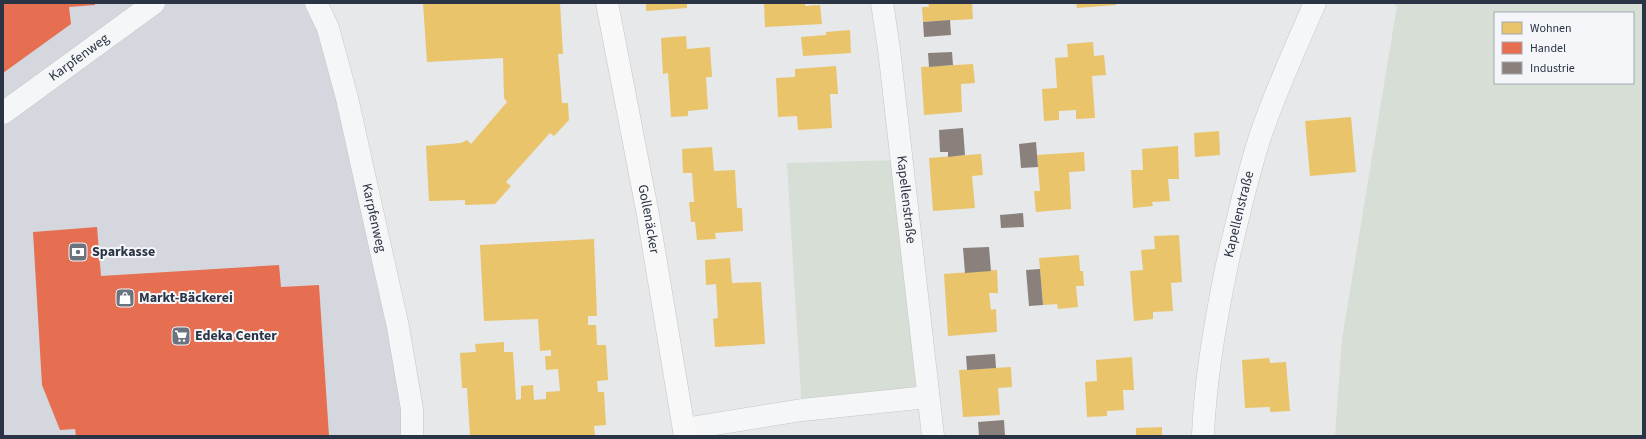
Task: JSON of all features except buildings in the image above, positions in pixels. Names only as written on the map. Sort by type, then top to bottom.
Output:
[{"type":"street","name":"Karpfenweg","points":[[3,113],[154,3]]},
{"type":"street","name":"Karpfenweg","points":[[316,3],[328,28],[347,98],[398,327],[412,409],[412,436]]},
{"type":"street","name":"Gollenäcker","points":[[607,3],[648,216],[685,432]]},
{"type":"street","name":"Kapellenstraße","points":[[882,3],[889,49],[933,436]]},
{"type":"street","name":"Kapellenstraße","points":[[1203,436],[1203,416],[1217,312],[1247,180],[1262,133],[1282,79],[1315,3]]},
{"type":"street","points":[[685,432],[802,410],[928,397]]},
{"type":"shaded area","points":[[3,3],[313,3],[347,98],[410,436],[3,436]]},
{"type":"shaded area","points":[[1393,3],[1643,3],[1643,436],[1335,436],[1342,339],[1397,6]]},
{"type":"shaded area","points":[[902,160],[928,397],[802,410],[787,163]]},
{"type":"place","name":"Sparkasse","points":[[78,252]]},
{"type":"place","name":"Markt-Bäckerei","points":[[125,298]]},
{"type":"place","name":"Edeka Center","points":[[181,336]]}]
